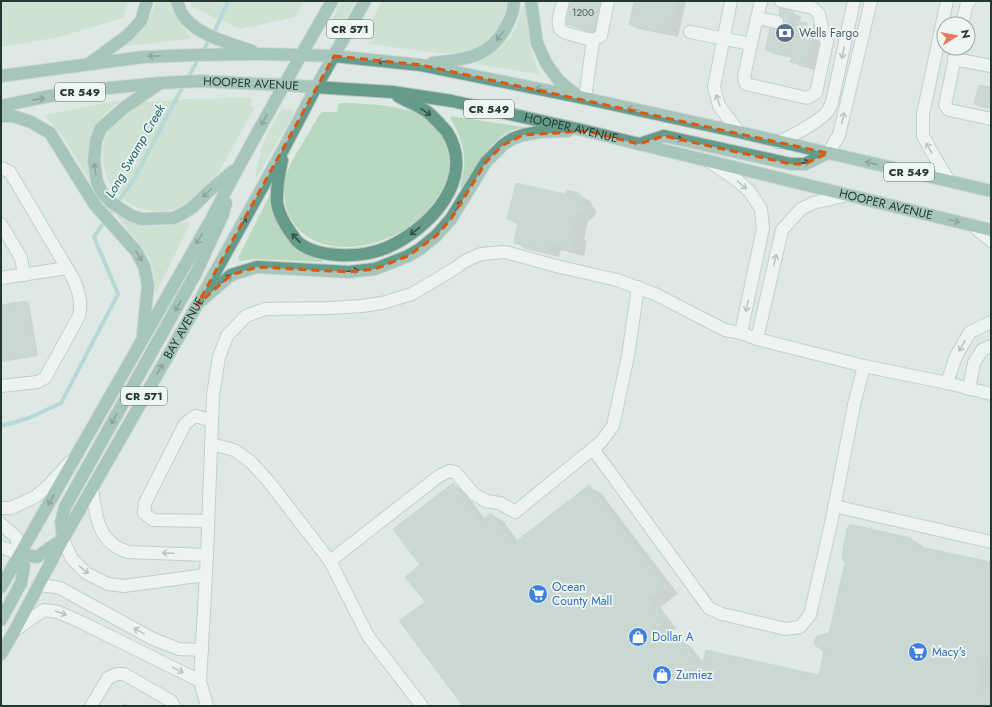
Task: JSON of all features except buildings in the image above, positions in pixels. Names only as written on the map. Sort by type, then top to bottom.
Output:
[{"type":"main road","points":[[90,63],[128,35],[140,21],[147,1]]},
{"type":"main road","points":[[177,1],[181,11],[191,23],[203,32],[219,40],[260,54]]},
{"type":"main road","name":"CR 571","points":[[1,586],[212,218],[282,85],[332,1]]},
{"type":"main road","name":"BAY AVENUE","points":[[1,654],[63,539],[197,304],[365,1]]},
{"type":"main road","points":[[421,65],[459,60],[474,56],[489,48],[502,35],[510,20],[514,1]]},
{"type":"main road","points":[[531,1],[537,43],[546,63],[560,81],[582,98]]},
{"type":"main road","name":"CR 549","points":[[1,76],[143,57],[193,55],[260,54],[334,56],[421,65],[740,132],[991,192]]},
{"type":"main road","name":"HOOPER AVENUE","points":[[1,106],[50,96],[99,89],[200,81],[392,92],[452,101],[586,131],[991,230]]},
{"type":"main road","points":[[164,83],[125,107],[101,128],[96,140],[94,161],[98,182],[103,194],[112,203],[132,216],[142,219],[173,218],[193,207],[208,192],[237,168]]},
{"type":"main road","points":[[284,148],[278,181],[277,204],[285,224],[297,241],[310,249],[327,254],[344,255],[377,251],[399,242],[416,231],[429,219],[450,192],[455,177],[457,161],[453,144],[446,131],[429,114],[392,92]]},
{"type":"main road","points":[[1,116],[13,116],[30,122],[50,133],[95,204],[136,251],[144,266],[148,285],[142,338]]},
{"type":"main road","points":[[197,304],[232,275],[257,267],[349,272],[375,269],[408,256],[420,249],[436,236],[451,219],[486,162],[502,145],[523,135],[539,132],[586,131]]},
{"type":"main road","points":[[639,144],[664,136],[791,164],[805,164],[828,153]]},
{"type":"main road","points":[[1,620],[21,583],[24,566],[20,554],[37,557],[63,539],[61,522],[65,507],[196,273],[223,214],[237,168]]},
{"type":"main road","points":[[1,586],[21,583],[38,585]]},
{"type":"lane","points":[[563,1],[559,22],[560,29],[564,32],[593,40],[601,36],[608,1]]},
{"type":"lane","points":[[731,1],[714,87],[719,106],[740,132]]},
{"type":"lane","points":[[760,1],[744,77],[746,84],[807,98],[816,93],[827,42],[823,32],[820,14],[813,8],[781,1]]},
{"type":"lane","points":[[779,142],[805,128],[827,112],[832,102],[854,1]]},
{"type":"lane","points":[[828,153],[839,136],[871,1]]},
{"type":"lane","points":[[947,1],[923,114],[923,136],[949,181]]},
{"type":"lane","points":[[964,16],[966,3],[970,1]]},
{"type":"lane","points":[[757,18],[777,22]]},
{"type":"lane","points":[[690,32],[751,44]]},
{"type":"lane","points":[[582,98],[593,40]]},
{"type":"lane","points":[[955,56],[945,105],[949,110],[991,119]]},
{"type":"lane","points":[[964,56],[991,66]]},
{"type":"lane","points":[[710,162],[738,181],[750,192],[761,209],[763,228],[741,333]]},
{"type":"lane","points":[[1,168],[10,172],[74,280],[79,293],[81,307],[79,316],[45,378],[37,382],[1,386]]},
{"type":"lane","points":[[757,339],[782,230],[801,208],[813,202],[848,195]]},
{"type":"lane","points":[[1,224],[21,258],[24,275]]},
{"type":"lane","points":[[972,225],[991,241]]},
{"type":"lane","points":[[207,706],[200,681],[207,555],[213,395],[219,357],[227,336],[246,316],[265,309],[329,308],[382,303],[412,294],[465,261],[480,254],[505,252],[556,266],[618,280],[638,287],[655,294],[725,330],[864,366],[947,383],[991,394]]},
{"type":"lane","points":[[1,278],[67,268]]},
{"type":"lane","points":[[330,561],[439,476],[449,471],[456,472],[474,494],[486,501],[500,503],[514,512],[601,442],[613,426],[628,356],[638,287]]},
{"type":"lane","points":[[947,383],[956,356],[970,332],[991,322]]},
{"type":"lane","points":[[969,389],[974,363],[982,350],[991,346]]},
{"type":"lane","points":[[593,449],[709,608],[722,614],[786,628],[800,627],[810,615],[854,405],[864,366]]},
{"type":"lane","points":[[208,521],[153,520],[144,512],[145,503],[185,424],[196,416],[212,421]]},
{"type":"lane","points":[[212,444],[234,450],[250,461],[269,482],[330,561],[368,636],[422,706]]},
{"type":"lane","points":[[1,508],[11,508],[35,497],[49,485],[77,453]]},
{"type":"lane","points":[[92,488],[96,518],[102,533],[110,542],[120,549],[128,552],[207,555]]},
{"type":"lane","points":[[834,506],[991,542]]},
{"type":"lane","points":[[1,524],[16,537],[20,554]]},
{"type":"lane","points":[[63,539],[72,558],[86,573],[108,584],[124,586],[206,575]]},
{"type":"lane","points":[[1,546],[20,554]]},
{"type":"lane","points":[[38,585],[60,588],[153,639],[179,649],[202,650]]},
{"type":"lane","points":[[15,630],[44,610],[58,612],[200,681]]},
{"type":"lane","points":[[91,706],[108,678],[116,674],[124,674],[170,701],[174,706]]},
{"type":"highlighted area","points":[[334,56],[421,65],[828,153],[805,164],[791,164],[664,136],[639,144],[586,131],[523,135],[503,145],[486,162],[451,219],[436,236],[408,256],[375,269],[349,272],[257,267],[231,275],[197,305]]},
{"type":"green space","points":[[1,1],[129,1],[123,18],[59,37],[1,47]]},
{"type":"green space","points":[[156,1],[170,1],[178,20],[190,36],[189,39],[127,46],[126,45],[142,31],[151,15]]},
{"type":"green space","points":[[191,1],[304,1],[295,17],[240,29],[190,6]]},
{"type":"green space","points":[[342,1],[356,1],[339,31],[328,29],[328,26]]},
{"type":"green space","points":[[382,1],[507,1],[503,21],[495,34],[485,44],[466,53],[448,54],[367,44],[367,42],[370,42],[372,35],[365,33]]},
{"type":"green space","points":[[522,6],[525,6],[531,50],[539,72],[538,74],[476,64],[476,62],[486,58],[501,48],[507,41],[516,26]]},
{"type":"green space","points":[[250,98],[252,101],[251,107],[255,107],[218,174],[194,198],[174,209],[152,211],[141,209],[131,204],[122,198],[115,190],[104,169],[103,148],[108,132],[118,119],[145,102]]},
{"type":"green space","points":[[119,100],[119,102],[109,109],[101,118],[92,136],[89,146],[92,180],[90,181],[65,140],[45,117],[46,115]]},
{"type":"green space","points":[[339,103],[386,106],[417,113],[426,118],[437,129],[443,138],[449,156],[449,170],[445,183],[439,195],[426,212],[414,223],[397,234],[366,245],[349,247],[333,246],[317,242],[304,234],[293,222],[286,206],[284,188],[286,176],[295,155],[319,115],[322,112],[337,112]]},
{"type":"green space","points":[[281,109],[293,110],[293,115],[257,177],[255,176],[262,146]]},
{"type":"green space","points":[[451,116],[523,128],[513,130],[495,142],[487,150],[462,188],[460,187],[464,168],[464,152],[459,136],[450,118]]},
{"type":"green space","points":[[271,192],[277,222],[285,235],[301,250],[323,259],[322,262],[255,259],[240,261],[238,258]]},
{"type":"green space","points":[[115,212],[139,224],[160,226],[188,222],[190,224],[156,292],[153,269],[149,257],[114,213]]},
{"type":"waterway","name":"Long Swamp Creek","points":[[1,426],[29,418],[61,403],[118,294],[94,237],[134,179],[176,99],[216,28],[228,1]]},
{"type":"tunnel","points":[[777,22],[823,32]]},
{"type":"place","name":"Wells Fargo","points":[[785,33]]},
{"type":"place","name":"Ocean County Mall","points":[[538,594]]},
{"type":"place","name":"Dollar A","points":[[638,637]]},
{"type":"place","name":"Macy's","points":[[918,652]]},
{"type":"place","name":"Zumiez","points":[[662,675]]}]
